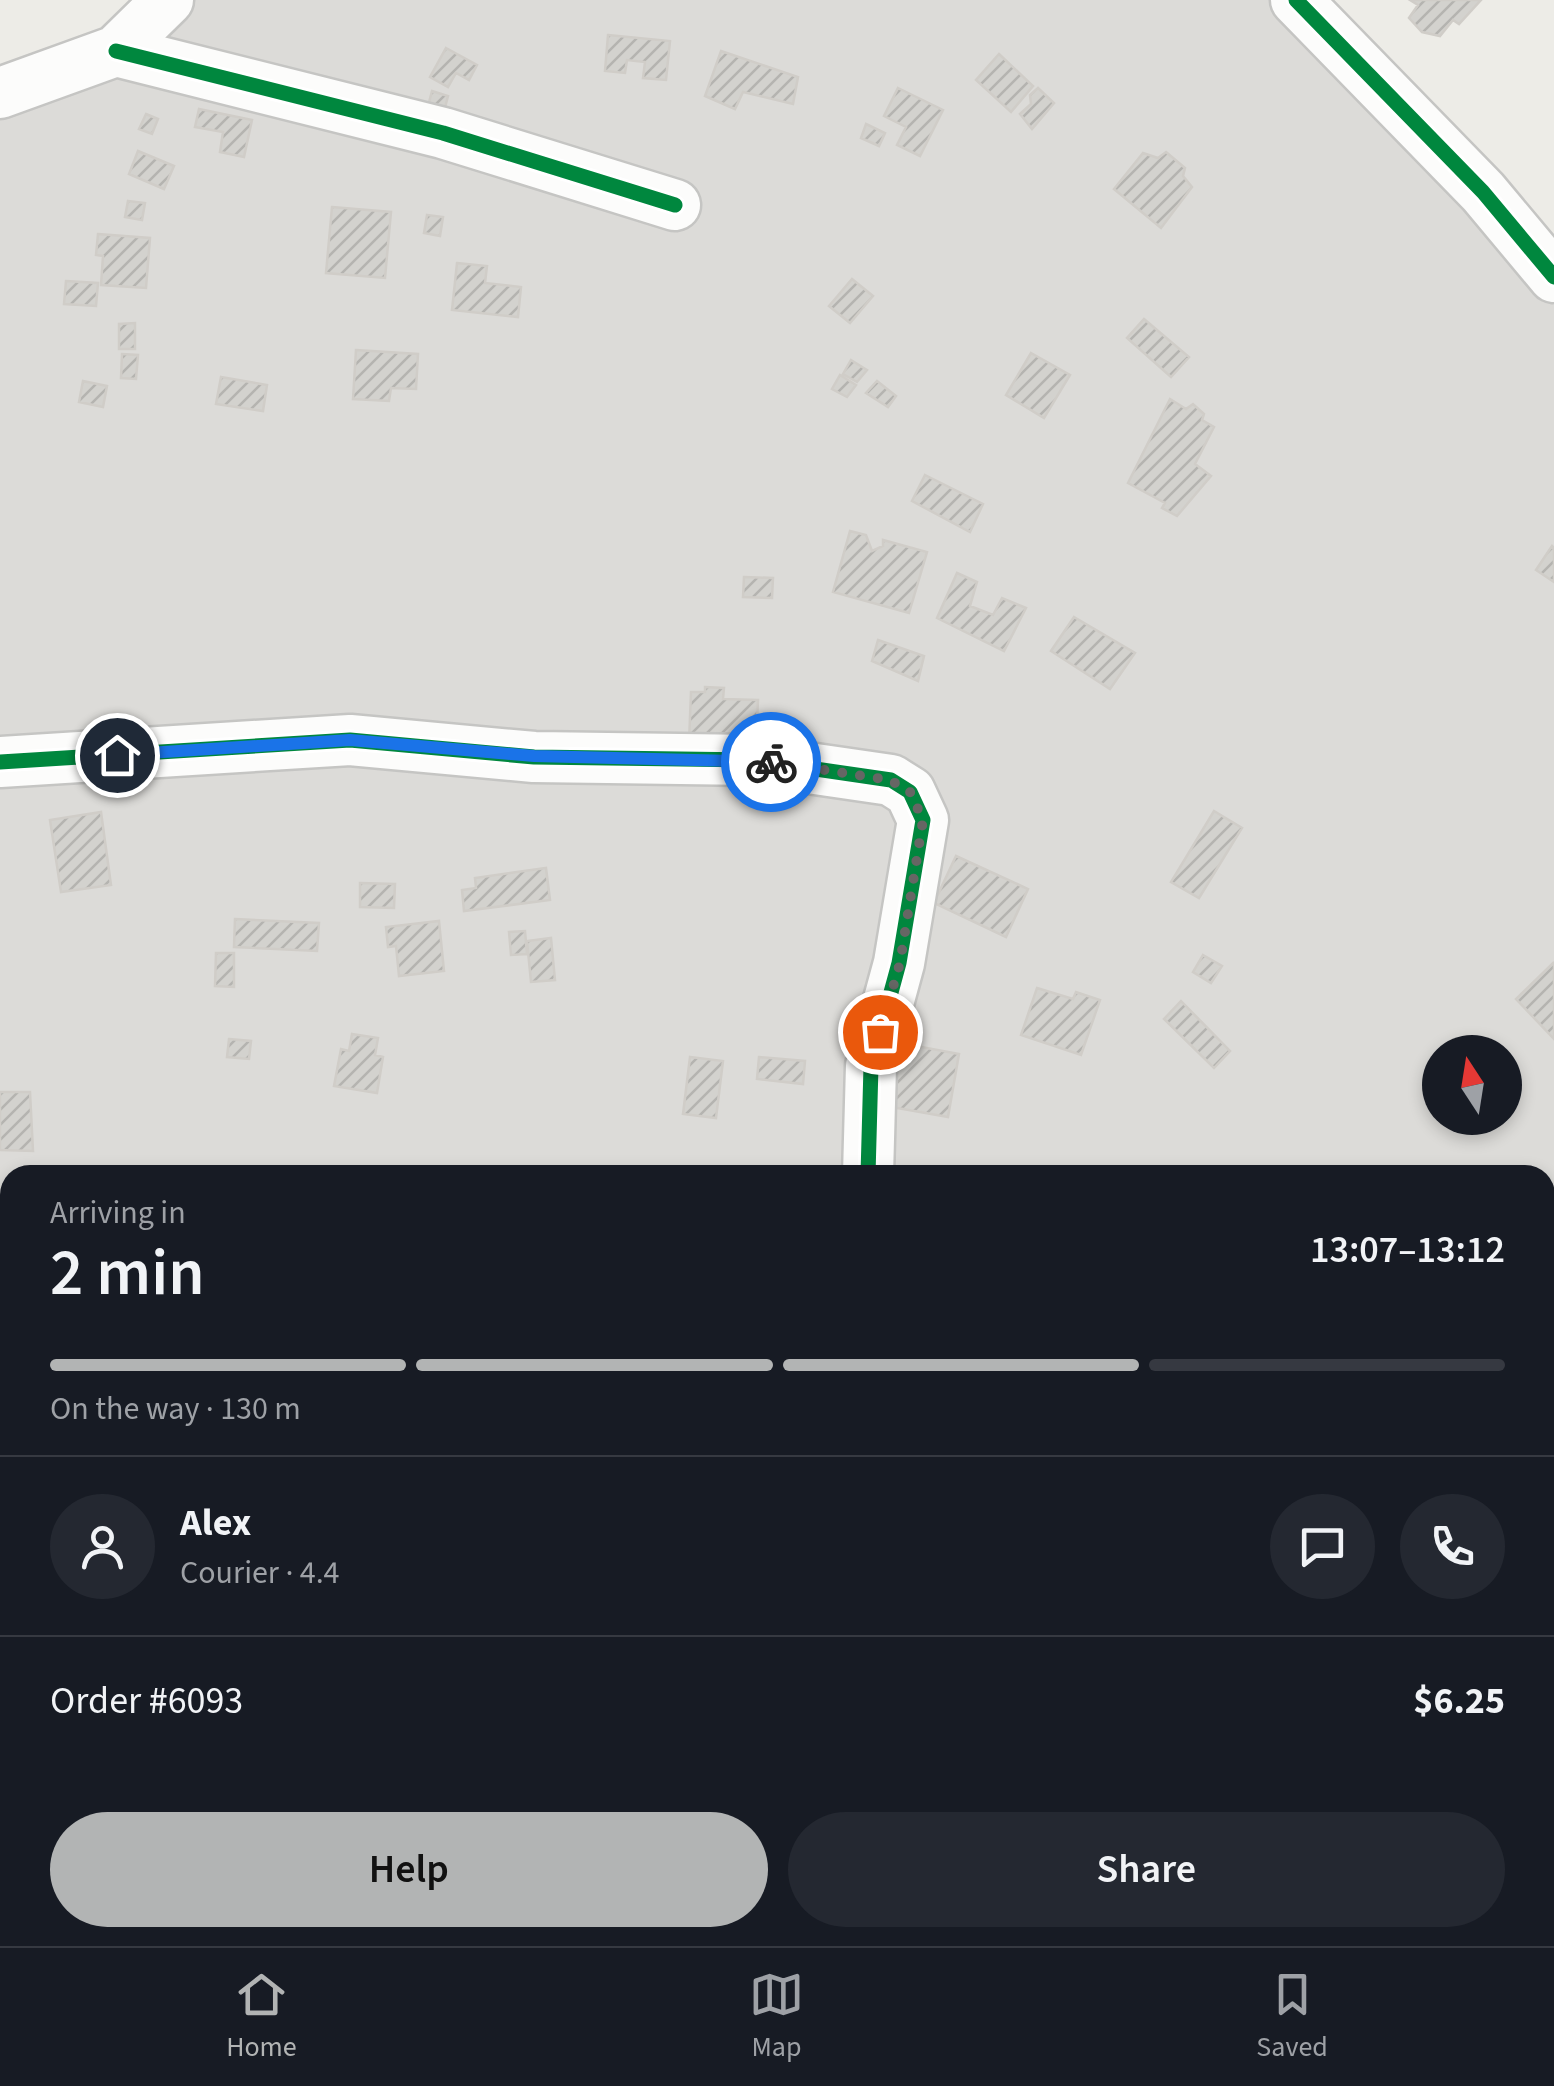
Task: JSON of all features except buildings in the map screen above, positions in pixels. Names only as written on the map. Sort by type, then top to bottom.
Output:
[{"type":"street","points":[[0,92],[116,51],[168,0]]},
{"type":"street","points":[[1296,0],[1483,192],[1554,276]]},
{"type":"street","points":[[116,51],[443,133],[675,206]]},
{"type":"street","points":[[0,762],[350,740],[534,756],[754,760],[890,780],[910,792],[923,820],[900,963],[870,1066],[868,1165]]},
{"type":"shaded area","points":[[193,0],[1271,0],[1470,204],[1554,305],[1554,1165],[0,1165],[0,112],[125,67]]},
{"type":"cycle path","points":[[1296,0],[1483,192],[1554,277]]},
{"type":"cycle path","points":[[116,51],[443,133],[675,205]]},
{"type":"cycle path","points":[[0,762],[350,740],[534,757],[754,760],[891,780],[910,792],[923,820],[899,963],[871,1066],[868,1165]]},
{"type":"way so far","points":[[771,762],[890,780],[910,792],[923,820],[900,963],[880,1032]]},
{"type":"route","points":[[117,755],[350,740],[534,756],[771,762]]}]
